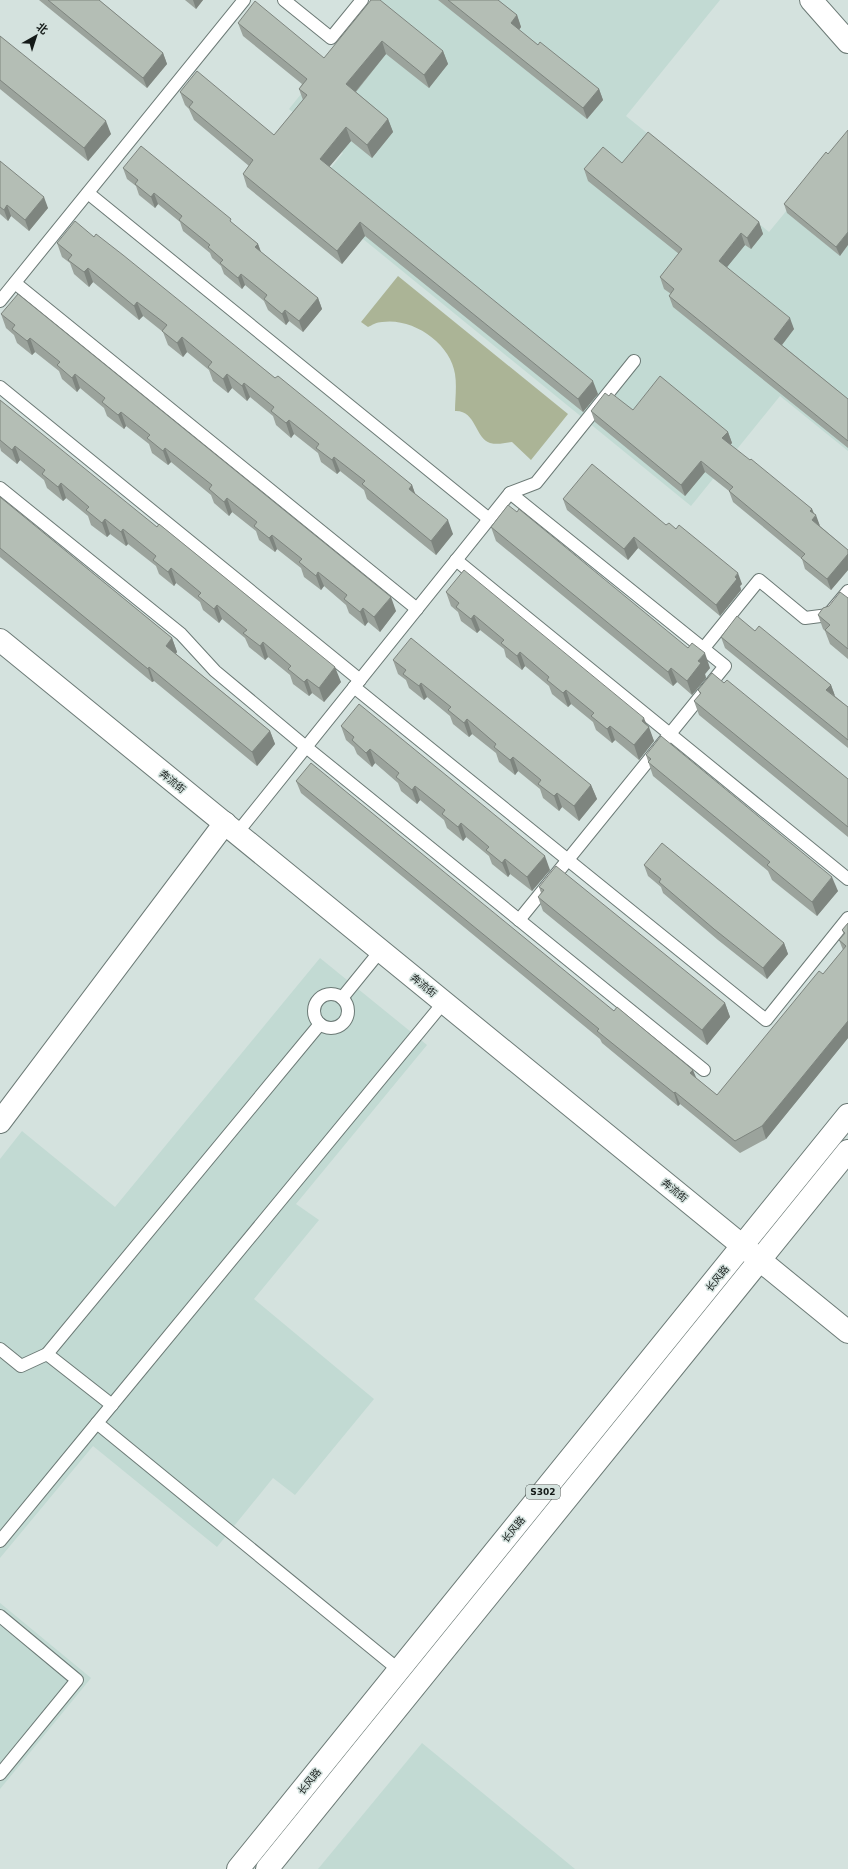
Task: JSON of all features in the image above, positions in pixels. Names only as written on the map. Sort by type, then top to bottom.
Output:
[{"type":"main road","points":[[811,0],[848,42]]},
{"type":"main road","name":"奔流街","points":[[0,640],[848,1332]]},
{"type":"main road","points":[[0,1122],[231,828]]},
{"type":"main road","name":"长风路","points":[[238,1869],[848,1115]]},
{"type":"main road","name":"S302","points":[[267,1869],[848,1151]]},
{"type":"lane","points":[[0,301],[244,0]]},
{"type":"lane","points":[[284,0],[331,38],[362,0]]},
{"type":"lane","points":[[88,193],[489,519]]},
{"type":"lane","points":[[15,283],[417,609]]},
{"type":"lane","points":[[231,828],[306,747],[510,493],[536,482],[634,361]]},
{"type":"lane","points":[[0,387],[568,860],[766,1020],[848,918]]},
{"type":"lane","points":[[0,488],[181,634],[215,671],[306,747],[704,1070]]},
{"type":"lane","points":[[510,493],[725,666],[519,920]]},
{"type":"lane","points":[[456,560],[848,879]]},
{"type":"lane","points":[[703,649],[759,580],[805,618],[828,616],[848,591]]},
{"type":"lane","points":[[342,998],[381,950]]},
{"type":"lane","points":[[332,994],[342,998],[347,1006],[348,1013],[342,1024],[330,1028],[320,1024],[315,1017],[314,1010],[315,1004],[320,998],[332,994]]},
{"type":"lane","points":[[0,1541],[444,1002]]},
{"type":"lane","points":[[0,1349],[22,1366],[48,1354],[320,1024]]},
{"type":"lane","points":[[48,1354],[112,1405]]},
{"type":"lane","points":[[97,1423],[399,1670]]},
{"type":"lane","points":[[0,1616],[77,1680],[0,1774]]},
{"type":"shaded area","points":[[373,0],[720,0],[626,116],[769,232],[848,136],[848,451],[780,396],[691,506],[309,195],[343,153],[289,109],[371,7]]},
{"type":"shaded area","points":[[320,958],[427,1045],[296,1204],[319,1220],[254,1299],[374,1399],[295,1495],[273,1478],[217,1547],[93,1446],[0,1558],[0,1159],[22,1131],[115,1207]]},
{"type":"shaded area","points":[[0,1603],[91,1678],[0,1789]]},
{"type":"shaded area","points":[[422,1743],[575,1869],[318,1869]]},
{"type":"green space","points":[[398,276],[568,414],[531,460],[512,442],[496,444],[485,440],[467,415],[462,412],[455,411],[456,379],[452,363],[438,343],[429,335],[418,328],[406,324],[380,322],[368,327],[361,322]]},
{"type":"building","points":[[48,0],[99,0],[163,53],[143,78]]},
{"type":"building","points":[[371,0],[380,0],[443,51],[424,75],[382,41],[346,84],[388,119],[367,145],[346,127],[320,159],[593,381],[578,399],[360,222],[337,251],[243,174],[253,160],[189,107],[193,102],[180,92],[197,71],[274,135],[307,95],[299,89],[307,79],[238,23],[255,1],[324,58]]},
{"type":"building","points":[[448,0],[498,0],[517,15],[511,23],[538,45],[540,42],[599,89],[583,108]]},
{"type":"building","points":[[0,36],[106,121],[84,148],[0,80]]},
{"type":"building","points":[[848,130],[848,232],[836,247],[784,204],[826,152],[828,154]]},
{"type":"building","points":[[648,132],[759,222],[747,238],[741,233],[719,261],[790,318],[774,339],[848,399],[848,441],[669,296],[674,289],[660,277],[682,249],[584,169],[603,147],[622,163]]},
{"type":"building","points":[[141,146],[231,219],[230,221],[258,244],[255,247],[318,298],[299,321],[285,310],[282,314],[264,299],[267,295],[241,274],[238,278],[220,263],[223,260],[208,247],[210,245],[179,220],[182,216],[154,193],[151,197],[135,184],[138,180],[123,168]]},
{"type":"building","points":[[0,161],[44,197],[25,220],[7,205],[4,210],[0,207]]},
{"type":"building","points":[[75,221],[94,237],[96,234],[123,255],[275,378],[278,376],[412,485],[409,489],[448,520],[431,541],[362,484],[365,481],[334,457],[332,460],[316,448],[319,444],[289,420],[286,423],[271,411],[274,407],[244,383],[242,386],[227,374],[223,379],[208,367],[212,362],[182,337],[177,343],[162,331],[167,325],[137,302],[134,306],[88,268],[84,272],[68,260],[72,255],[57,243]]},
{"type":"building","points":[[18,294],[391,597],[374,617],[363,608],[360,612],[344,599],[347,595],[318,572],[316,576],[299,562],[302,559],[272,535],[269,538],[254,526],[257,522],[227,498],[224,502],[209,489],[212,485],[165,448],[163,451],[147,438],[150,435],[121,412],[118,415],[102,402],[105,398],[75,374],[72,378],[57,365],[60,362],[30,338],[27,341],[12,329],[15,325],[1,314]]},
{"type":"building","points":[[660,376],[728,432],[722,438],[750,460],[751,459],[812,509],[810,511],[816,515],[812,520],[848,550],[848,554],[827,579],[801,558],[805,554],[729,491],[733,487],[701,461],[681,485],[591,411],[605,393],[609,396],[611,393],[633,410]]},
{"type":"building","points":[[0,400],[157,527],[159,524],[335,667],[319,688],[307,679],[304,682],[288,669],[291,666],[263,642],[260,646],[243,633],[247,630],[217,605],[214,609],[198,596],[201,593],[171,568],[168,572],[153,560],[156,556],[123,529],[121,532],[105,519],[102,523],[86,510],[89,507],[61,483],[58,487],[42,474],[45,470],[15,446],[12,450],[0,440]]},
{"type":"building","points":[[592,464],[666,525],[669,523],[676,529],[679,525],[738,573],[735,577],[737,579],[716,605],[634,537],[624,549],[563,499]]},
{"type":"building","points":[[0,497],[172,638],[166,646],[270,731],[252,752],[149,667],[148,669],[0,548]]},
{"type":"building","points":[[508,505],[517,512],[519,509],[688,648],[692,643],[705,653],[698,661],[701,663],[687,681],[671,668],[668,672],[491,527]]},
{"type":"building","points":[[464,570],[644,718],[642,721],[649,727],[634,745],[610,726],[607,729],[591,716],[594,713],[566,690],[563,693],[547,680],[549,677],[520,652],[517,656],[501,643],[504,640],[474,615],[471,619],[456,607],[459,603],[446,592]]},
{"type":"building","points":[[840,592],[848,598],[848,649],[825,630],[830,625],[818,615],[823,608],[829,606]]},
{"type":"building","points":[[737,616],[755,631],[759,626],[831,685],[826,690],[848,707],[848,740],[721,637]]},
{"type":"building","points":[[411,638],[591,785],[574,806],[557,793],[554,796],[538,784],[541,780],[513,757],[510,760],[494,747],[496,744],[467,719],[464,723],[448,710],[451,707],[421,683],[419,686],[403,674],[406,670],[393,660]]},
{"type":"building","points":[[712,673],[724,683],[727,680],[848,779],[848,827],[694,701],[701,693],[698,690]]},
{"type":"building","points":[[359,704],[545,856],[527,877],[505,859],[502,863],[486,850],[489,847],[461,823],[458,827],[442,814],[445,810],[415,786],[412,790],[396,777],[399,773],[370,749],[366,753],[352,740],[354,737],[341,726]]},
{"type":"building","points":[[661,736],[832,877],[812,902],[767,865],[770,862],[648,762],[651,759],[646,755]]},
{"type":"building","points":[[311,763],[614,1011],[617,1007],[693,1070],[690,1073],[717,1095],[819,971],[823,974],[846,946],[839,940],[845,933],[842,930],[848,923],[848,1021],[762,1126],[735,1141],[597,1031],[599,1029],[296,781]]},
{"type":"building","points":[[662,843],[784,943],[763,968],[659,882],[661,879],[644,865]]},
{"type":"building","points":[[556,866],[725,1003],[702,1030],[538,897],[544,890],[539,887]]}]
